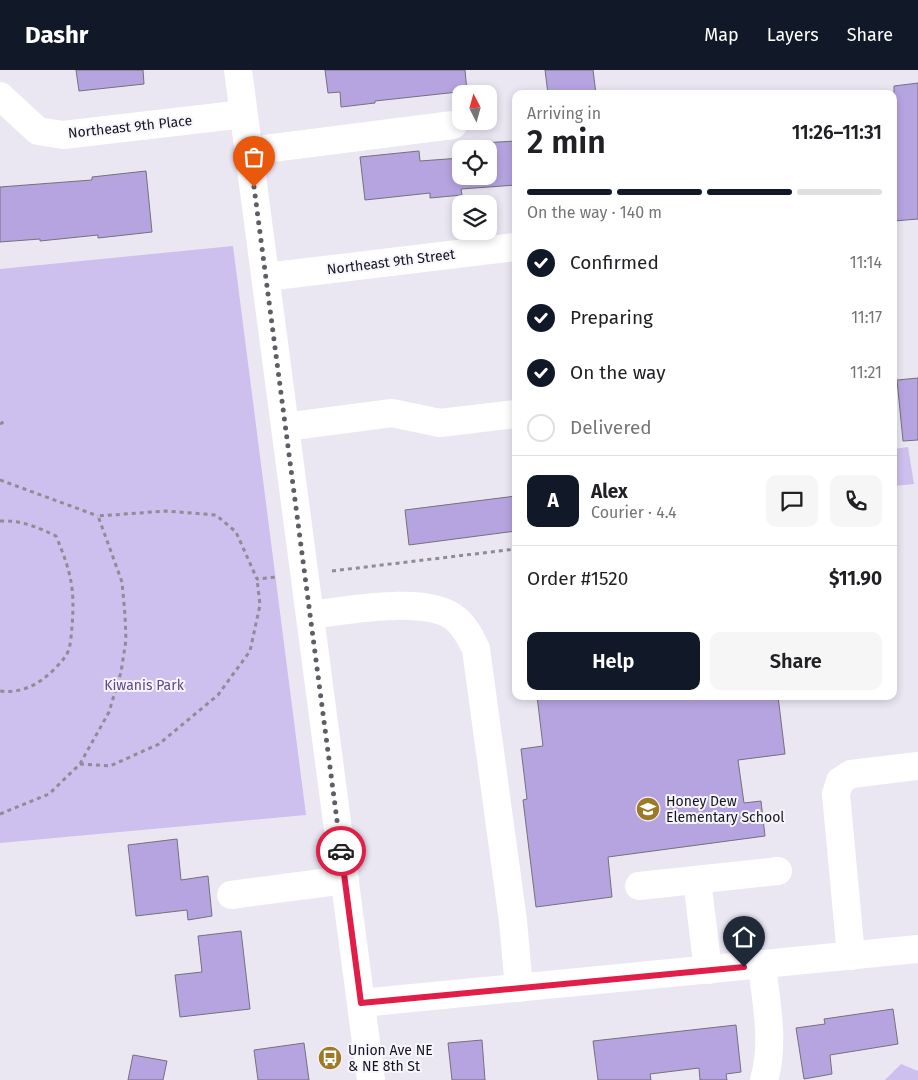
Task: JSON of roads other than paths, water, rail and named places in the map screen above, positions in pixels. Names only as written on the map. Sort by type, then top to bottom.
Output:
[{"type":"street","points":[[238,70],[371,1080]]},
{"type":"street","name":"Northeast 9th Place","points":[[0,96],[38,131],[63,134],[244,114]]},
{"type":"street","points":[[249,151],[452,125]]},
{"type":"street","name":"Northeast 9th Street","points":[[266,277],[512,247]]},
{"type":"street","points":[[285,427],[392,412],[440,423],[512,414]]},
{"type":"street","points":[[310,615],[403,605],[444,612],[457,619],[467,631],[476,649],[513,921],[519,988]]},
{"type":"street","points":[[851,956],[836,794],[840,781],[851,774],[918,766]]},
{"type":"street","points":[[639,886],[778,871]]},
{"type":"street","points":[[231,895],[345,880]]},
{"type":"street","points":[[698,880],[708,970]]},
{"type":"street","points":[[361,1003],[918,949]]},
{"type":"street","points":[[762,965],[769,1047],[764,1080]]},
{"type":"place","name":"Honey Dew Elementary School","points":[[648,809]]},
{"type":"place","name":"Union Ave NE & NE 8th St","points":[[330,1058]]},
{"type":"park label","name":"Kiwanis Park","points":[[144,685]]}]
